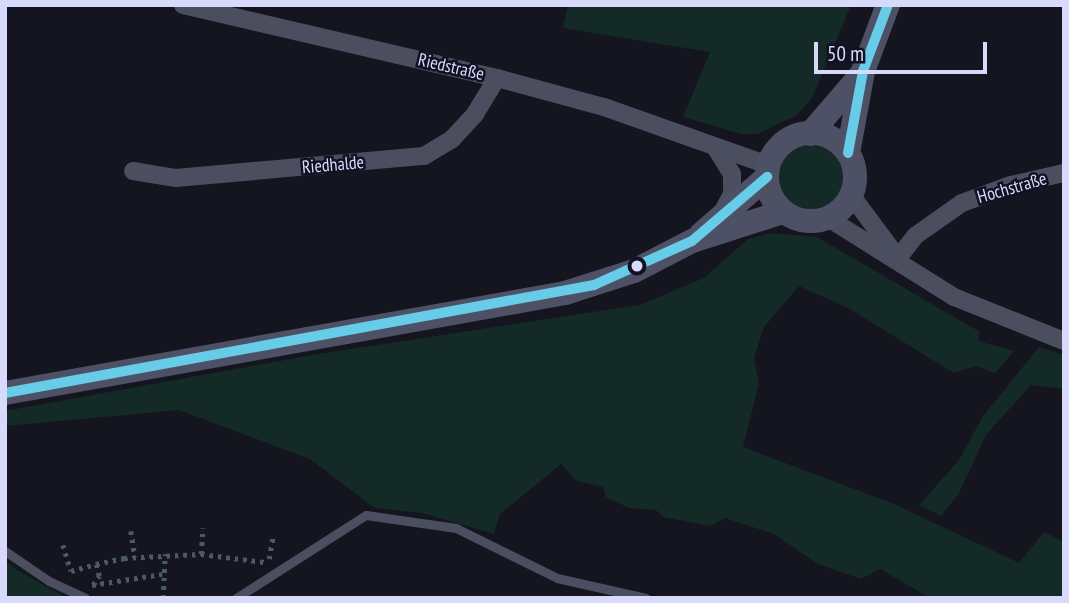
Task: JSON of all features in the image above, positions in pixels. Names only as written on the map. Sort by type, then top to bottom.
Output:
[{"type":"main road","points":[[767,171],[771,195],[783,212],[801,220],[828,218],[851,195],[854,173],[848,153],[863,71],[888,5]]},
{"type":"main road","points":[[810,134],[863,71]]},
{"type":"main road","points":[[692,242],[767,171],[788,140],[810,134],[832,139],[848,153]]},
{"type":"main road","points":[[5,393],[553,295],[634,271],[692,242],[783,212]]},
{"type":"street","name":"Riedstraße","points":[[183,5],[497,78],[604,107],[715,147],[767,171]]},
{"type":"street","name":"Riedhalde","points":[[133,171],[176,178],[424,156],[452,139],[475,114],[497,78]]},
{"type":"street","points":[[715,147],[730,167],[733,186],[718,218]]},
{"type":"street","name":"Hochstraße","points":[[898,258],[915,236],[962,203],[1011,184],[1064,173]]},
{"type":"street","points":[[851,195],[898,258]]},
{"type":"street","points":[[828,218],[859,240],[898,258],[954,297],[1064,341]]},
{"type":"lane","points":[[236,598],[287,567],[342,527],[366,515],[388,516],[456,528],[557,578],[646,598]]},
{"type":"lane","points":[[5,551],[85,598]]},
{"type":"path","points":[[201,554],[203,528]]},
{"type":"path","points":[[131,531],[135,557]]},
{"type":"path","points":[[269,563],[273,537]]},
{"type":"path","points":[[63,545],[71,571],[96,564],[165,554],[201,554],[287,567]]},
{"type":"path","points":[[96,564],[99,576],[93,585],[166,574],[165,554]]},
{"type":"path","points":[[162,574],[163,598]]},
{"type":"green space","points":[[568,5],[851,5],[812,98],[797,115],[757,134],[741,134],[683,117],[710,52],[563,28]]},
{"type":"green space","points":[[811,145],[829,151],[837,159],[843,177],[837,195],[829,203],[811,209],[793,203],[785,195],[779,177],[785,159],[793,151]]},
{"type":"green space","points":[[771,233],[817,237],[980,332],[978,341],[1014,351],[995,373],[976,366],[954,373],[848,308],[799,286],[764,327],[754,358],[759,383],[743,447],[894,504],[1019,563],[1044,532],[1064,542],[1064,598],[930,598],[880,569],[861,579],[818,564],[774,534],[725,518],[711,526],[663,517],[656,510],[629,508],[606,497],[603,487],[577,481],[561,464],[500,514],[494,534],[422,513],[375,508],[310,459],[179,410],[5,426],[5,411],[318,354],[639,305],[704,278],[748,239]]},
{"type":"green space","points":[[1039,347],[1064,355],[1064,389],[1031,385],[986,435],[959,493],[941,516],[919,505],[959,460],[983,416]]},
{"type":"green space","points":[[5,561],[17,570],[67,598],[5,598]]},
{"type":"transit line","points":[[848,153],[863,71],[888,5]]},
{"type":"transit line","points":[[5,393],[594,285],[692,241],[767,177]]}]
